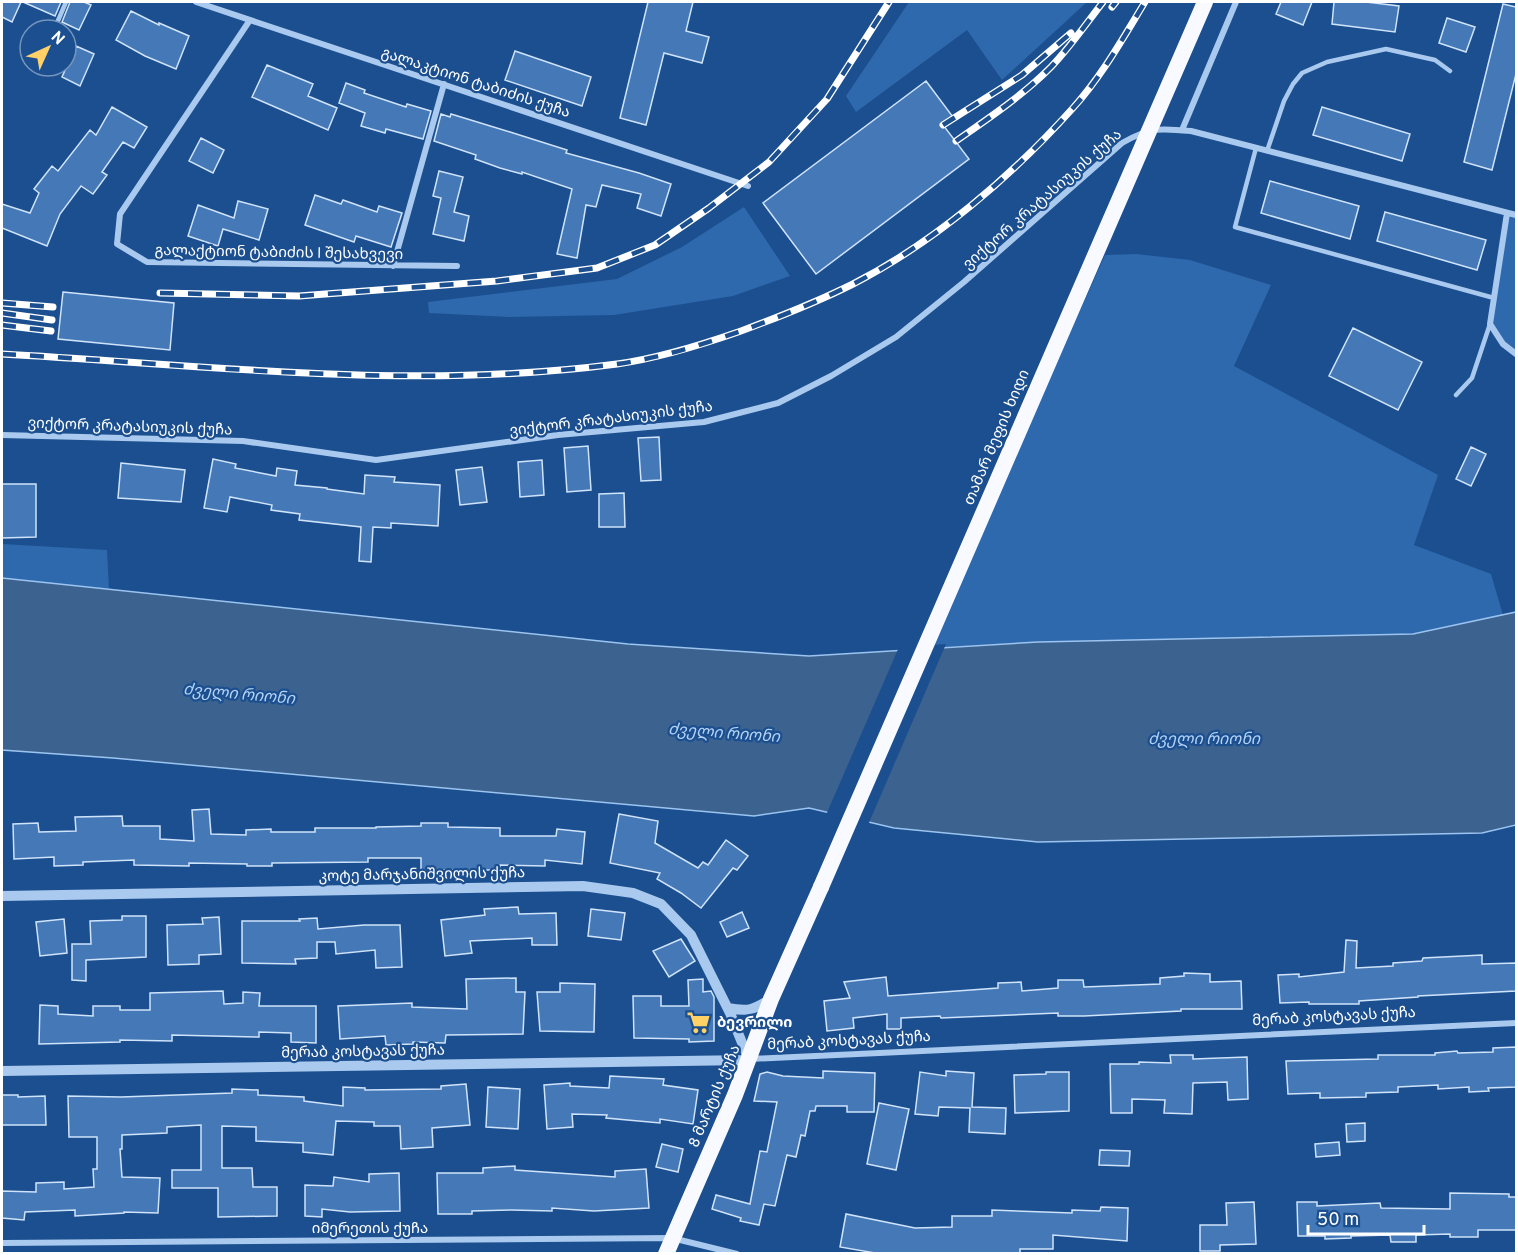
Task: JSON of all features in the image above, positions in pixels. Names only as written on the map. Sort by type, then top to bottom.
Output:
[{"type":"highway","name":"თამარ მეფის ხიდი","points":[[821,886],[1205,2]]},
{"type":"highway","name":"8 მარტის ქუჩა","points":[[669,1246],[749,1059],[771,999],[821,886]]},
{"type":"street","name":"გალაკტიონ ტაბიძის ქუჩა","points":[[196,2],[748,186]]},
{"type":"street","points":[[1182,130],[1236,2]]},
{"type":"street","name":"გალაქტიონ ტაბიძის I შესახვევი","points":[[250,20],[120,214],[117,244],[147,262],[457,266]]},
{"type":"street","points":[[393,266],[444,84]]},
{"type":"street","name":"ვიქტორ კრატასიუკის ქუჩა","points":[[2,435],[243,441],[376,460],[558,435],[705,422],[778,403],[831,376],[887,342],[964,282],[1122,143],[1143,132],[1161,128],[1182,130],[1256,148],[1516,215]]},
{"type":"street","points":[[1508,213],[1490,324],[1503,344],[1516,354]]},
{"type":"street","name":"კოტე მარჯანიშვილის ქუჩა","points":[[2,896],[583,886],[633,893],[661,904],[691,935],[728,1008],[749,1059]]},
{"type":"street","points":[[728,1008],[742,1011],[753,1010],[771,999]]},
{"type":"street","name":"მერაბ კოსტავას ქუჩა","points":[[2,1071],[749,1059],[1516,1023]]},
{"type":"street","name":"იმერეთის ქუჩა","points":[[2,1243],[669,1246],[737,1254]]},
{"type":"lane","points":[[59,18],[66,2]]},
{"type":"lane","points":[[1267,151],[1284,101],[1302,73],[1328,62],[1386,49],[1435,60],[1450,71]]},
{"type":"lane","points":[[1256,148],[1235,226],[1494,298]]},
{"type":"lane","points":[[1456,395],[1472,378],[1490,324]]},
{"type":"shaded area","points":[[909,2],[1087,2],[1002,80],[967,30],[856,112],[846,96]]},
{"type":"shaded area","points":[[744,207],[790,276],[733,296],[614,315],[509,317],[429,313],[428,302],[617,279],[682,247]]},
{"type":"shaded area","points":[[1507,213],[1516,215],[1516,354],[1503,344],[1490,324]]},
{"type":"shaded area","points":[[1136,254],[1190,260],[1271,285],[1234,366],[1438,475],[1414,545],[1491,574],[1503,615],[1413,634],[1038,642],[929,648],[1105,255]]},
{"type":"shaded area","points":[[2,544],[107,550],[109,589],[2,578]]},
{"type":"water","name":"ძველი რიონი","points":[[2,578],[628,644],[809,656],[1038,642],[1413,634],[1516,612],[1516,825],[1482,833],[1038,842],[894,828],[809,808],[754,816],[2,750]]},
{"type":"pier","points":[[946,644],[868,825],[826,815],[899,647]]},
{"type":"building","points":[[2,2],[21,2],[12,22],[2,17]]},
{"type":"building","points":[[23,2],[61,2],[55,16]]},
{"type":"building","points":[[70,2],[84,2],[91,5],[79,30],[78,18],[64,18]]},
{"type":"building","points":[[648,2],[693,2],[686,31],[709,37],[702,63],[664,53],[646,125],[620,118]]},
{"type":"building","points":[[1281,2],[1312,2],[1303,25],[1276,14]]},
{"type":"building","points":[[1334,2],[1366,2],[1399,6],[1395,32],[1332,24]]},
{"type":"building","points":[[1503,4],[1516,7],[1516,74],[1492,170],[1464,162]]},
{"type":"building","points":[[131,11],[189,36],[176,69],[116,40]]},
{"type":"building","points":[[1447,18],[1475,27],[1466,52],[1439,43]]},
{"type":"building","points":[[78,47],[94,54],[80,86],[64,78],[78,78]]},
{"type":"building","points":[[515,51],[591,77],[582,106],[505,80]]},
{"type":"building","points":[[267,65],[313,84],[308,96],[337,108],[328,130],[252,97]]},
{"type":"building","points":[[926,81],[953,117],[943,125],[969,159],[816,274],[763,203]]},
{"type":"building","points":[[346,83],[365,90],[364,93],[406,107],[407,104],[431,111],[423,139],[386,129],[385,133],[361,126],[365,113],[339,103]]},
{"type":"building","points":[[112,107],[147,127],[134,148],[123,142],[102,172],[107,175],[93,194],[81,186],[60,214],[47,246],[2,228],[2,204],[30,213],[39,193],[34,189],[52,166],[58,171],[90,130],[96,135]]},
{"type":"building","points":[[1322,107],[1410,134],[1402,161],[1313,135]]},
{"type":"building","points":[[441,114],[450,117],[451,114],[567,150],[566,153],[671,184],[661,216],[637,208],[641,194],[602,185],[596,207],[586,205],[577,258],[557,254],[572,189],[522,172],[522,174],[500,168],[475,159],[476,155],[434,141]]},
{"type":"building","points":[[201,138],[224,150],[213,173],[189,161]]},
{"type":"building","points":[[439,171],[463,177],[454,212],[469,216],[464,241],[433,234],[441,198],[433,196]]},
{"type":"building","points":[[1270,181],[1359,206],[1350,239],[1261,213]]},
{"type":"building","points":[[315,195],[341,204],[343,200],[377,212],[379,206],[402,213],[391,247],[356,236],[354,242],[305,225]]},
{"type":"building","points":[[238,201],[268,209],[259,240],[223,229],[218,246],[188,236],[198,205],[234,218]]},
{"type":"building","points":[[1385,212],[1486,240],[1477,270],[1377,241]]},
{"type":"building","points":[[63,292],[174,303],[170,350],[58,339]]},
{"type":"building","points":[[1353,328],[1422,362],[1398,410],[1329,376]]},
{"type":"building","points":[[659,437],[661,480],[641,481],[638,438]]},
{"type":"building","points":[[588,446],[591,490],[567,492],[564,448]]},
{"type":"building","points":[[1471,447],[1486,454],[1471,486],[1456,479]]},
{"type":"building","points":[[213,459],[236,464],[235,468],[276,476],[277,468],[297,471],[295,485],[364,494],[365,475],[395,477],[394,482],[440,485],[438,526],[391,523],[391,528],[373,527],[371,562],[359,561],[361,527],[299,520],[300,514],[271,510],[272,505],[230,497],[227,512],[204,508]]},
{"type":"building","points":[[542,460],[544,495],[520,497],[518,462]]},
{"type":"building","points":[[121,463],[185,470],[181,502],[118,498]]},
{"type":"building","points":[[482,467],[487,502],[460,505],[456,470]]},
{"type":"building","points":[[2,484],[36,484],[36,537],[2,538]]},
{"type":"building","points":[[624,493],[625,527],[599,527],[599,494]]},
{"type":"building","points":[[209,809],[211,834],[246,835],[246,830],[271,829],[271,832],[315,832],[315,828],[421,826],[421,823],[448,823],[448,827],[500,828],[500,836],[556,836],[557,829],[585,832],[582,864],[545,860],[545,866],[500,865],[500,870],[421,870],[421,858],[368,858],[368,862],[272,863],[272,866],[189,863],[189,866],[134,865],[134,860],[83,862],[83,865],[54,866],[54,857],[14,859],[13,824],[38,823],[39,832],[76,831],[75,817],[122,816],[123,826],[160,826],[160,839],[194,841],[192,810]]},
{"type":"building","points":[[619,814],[658,821],[655,843],[698,868],[703,862],[708,865],[726,840],[748,856],[737,870],[733,868],[701,908],[657,879],[660,873],[610,863]]},
{"type":"building","points":[[518,907],[519,914],[556,913],[557,945],[532,945],[532,938],[470,941],[472,953],[445,956],[441,920],[485,915],[484,909]]},
{"type":"building","points":[[591,909],[625,913],[621,940],[588,936]]},
{"type":"building","points":[[742,912],[749,928],[727,937],[720,922]]},
{"type":"building","points":[[122,916],[146,916],[146,957],[86,960],[86,981],[72,980],[72,944],[91,944],[90,921],[122,920]]},
{"type":"building","points":[[219,917],[221,954],[199,955],[199,964],[168,965],[167,925],[203,924],[202,918]]},
{"type":"building","points":[[317,918],[318,929],[400,925],[402,967],[376,968],[375,950],[336,954],[335,942],[317,942],[317,958],[295,959],[296,964],[242,963],[242,921],[300,921],[299,919]]},
{"type":"building","points":[[64,919],[67,953],[40,956],[36,922]]},
{"type":"building","points":[[681,939],[695,961],[669,977],[653,951]]},
{"type":"building","points":[[1346,940],[1357,941],[1356,968],[1393,966],[1393,963],[1422,961],[1423,958],[1482,955],[1482,964],[1516,963],[1516,991],[1418,996],[1359,1001],[1359,1004],[1280,1003],[1278,975],[1299,974],[1299,977],[1344,972]]},
{"type":"building","points":[[1184,973],[1210,974],[1210,982],[1241,981],[1242,1009],[1181,1009],[1181,1011],[1084,1016],[1058,1016],[1058,1013],[901,1018],[901,1029],[887,1029],[887,1014],[853,1018],[854,1028],[827,1031],[824,1001],[850,998],[844,982],[886,977],[888,996],[998,988],[998,983],[1021,982],[1022,991],[1058,988],[1058,980],[1083,980],[1084,987],[1160,984],[1160,978],[1184,976]]},
{"type":"building","points":[[516,978],[516,992],[525,992],[523,1034],[446,1035],[445,1043],[413,1042],[413,1044],[386,1045],[385,1036],[340,1039],[338,1006],[412,1003],[412,1007],[467,1009],[466,979]]},
{"type":"building","points":[[703,979],[703,992],[711,991],[714,997],[714,1041],[689,1042],[689,1039],[634,1038],[633,996],[661,996],[661,1006],[689,1006],[688,980]]},
{"type":"building","points":[[560,983],[595,984],[594,1032],[540,1031],[537,992],[560,992]]},
{"type":"building","points":[[223,991],[224,1004],[243,1003],[243,992],[260,993],[259,1006],[316,1006],[316,1043],[291,1042],[291,1033],[259,1032],[259,1037],[172,1035],[172,1041],[120,1040],[120,1042],[39,1044],[40,1005],[58,1006],[58,1014],[93,1016],[93,1006],[120,1006],[120,1010],[150,1010],[150,993]]},
{"type":"building","points":[[1516,1047],[1516,1087],[1488,1088],[1489,1091],[1469,1092],[1469,1087],[1438,1089],[1438,1085],[1398,1087],[1398,1092],[1366,1093],[1366,1097],[1320,1098],[1320,1093],[1288,1094],[1286,1061],[1378,1059],[1378,1055],[1435,1055],[1435,1053],[1457,1051],[1458,1053],[1493,1052],[1493,1048]]},
{"type":"building","points":[[1170,1055],[1193,1055],[1193,1059],[1247,1057],[1248,1099],[1228,1100],[1227,1082],[1193,1083],[1192,1114],[1164,1113],[1165,1100],[1132,1099],[1132,1113],[1111,1113],[1110,1064],[1171,1063]]},
{"type":"building","points":[[823,1071],[875,1073],[874,1112],[847,1112],[847,1106],[816,1106],[815,1111],[810,1111],[805,1136],[801,1135],[796,1157],[787,1155],[775,1206],[764,1204],[759,1225],[740,1221],[741,1218],[712,1209],[716,1195],[750,1204],[760,1151],[767,1152],[777,1102],[754,1101],[760,1074],[767,1072],[783,1076],[823,1078]]},
{"type":"building","points":[[946,1071],[974,1073],[972,1107],[1006,1108],[1005,1134],[969,1132],[970,1108],[939,1107],[938,1116],[915,1114],[920,1072],[946,1076]]},
{"type":"building","points":[[1046,1072],[1069,1072],[1069,1111],[1015,1113],[1014,1075],[1046,1074]]},
{"type":"building","points":[[610,1076],[664,1079],[663,1085],[698,1090],[693,1124],[660,1119],[660,1123],[606,1118],[607,1115],[572,1114],[573,1127],[547,1129],[544,1085],[570,1083],[570,1086],[609,1088]]},
{"type":"building","points":[[466,1084],[470,1125],[432,1128],[433,1147],[401,1149],[400,1126],[374,1126],[374,1122],[336,1121],[333,1155],[303,1152],[303,1143],[256,1141],[256,1127],[222,1126],[222,1168],[252,1168],[253,1187],[277,1187],[277,1216],[218,1217],[218,1188],[172,1188],[172,1170],[201,1170],[201,1125],[167,1127],[167,1133],[122,1135],[122,1149],[120,1149],[122,1177],[160,1178],[158,1213],[124,1212],[75,1216],[75,1210],[25,1212],[24,1220],[2,1218],[2,1191],[36,1192],[36,1183],[64,1182],[64,1189],[94,1187],[93,1169],[97,1169],[97,1137],[69,1137],[68,1096],[121,1097],[232,1093],[232,1089],[258,1090],[258,1095],[304,1097],[304,1101],[343,1106],[343,1087],[365,1088],[365,1090],[441,1089],[441,1086]]},
{"type":"building","points":[[488,1087],[520,1089],[518,1129],[486,1127]]},
{"type":"building","points":[[2,1095],[45,1096],[46,1125],[2,1125]]},
{"type":"building","points":[[879,1103],[909,1109],[896,1170],[867,1164]]},
{"type":"building","points":[[1365,1123],[1365,1141],[1347,1142],[1346,1124]]},
{"type":"building","points":[[1339,1142],[1340,1155],[1316,1157],[1315,1144]]},
{"type":"building","points":[[662,1144],[683,1149],[678,1172],[656,1167]]},
{"type":"building","points":[[1100,1150],[1130,1151],[1129,1166],[1099,1165]]},
{"type":"building","points":[[515,1166],[515,1170],[615,1177],[615,1171],[646,1169],[649,1208],[594,1211],[552,1208],[552,1211],[472,1211],[472,1214],[438,1214],[437,1173],[483,1173],[483,1168]]},
{"type":"building","points":[[399,1173],[400,1211],[350,1212],[322,1209],[322,1217],[305,1216],[305,1185],[333,1186],[334,1177],[369,1182],[369,1174]]},
{"type":"building","points":[[1450,1193],[1509,1194],[1509,1197],[1516,1197],[1516,1230],[1478,1230],[1478,1237],[1450,1237],[1450,1234],[1416,1235],[1416,1242],[1391,1242],[1390,1235],[1325,1239],[1325,1236],[1298,1236],[1297,1202],[1317,1202],[1317,1206],[1380,1203],[1381,1208],[1450,1209]]},
{"type":"building","points":[[1254,1202],[1256,1244],[1220,1245],[1220,1251],[1200,1251],[1200,1225],[1227,1225],[1226,1203]]},
{"type":"building","points":[[1101,1207],[1128,1208],[1127,1241],[1053,1235],[1053,1249],[1020,1249],[1020,1254],[881,1254],[840,1247],[846,1214],[915,1228],[952,1227],[952,1216],[992,1216],[992,1210],[1072,1213],[1072,1210],[1100,1211]]},
{"type":"railway","points":[[160,293],[299,296],[497,281],[597,268],[655,245],[709,208],[769,162],[827,99],[889,2]]},
{"type":"railway","points":[[956,141],[1040,78],[1065,52],[1103,2]]},
{"type":"railway","points":[[1112,7],[1116,2]]},
{"type":"railway","points":[[2,354],[386,376],[540,372],[617,364],[696,346],[741,331],[839,291],[883,267],[943,228],[1024,158],[1084,96],[1145,2]]},
{"type":"railway","points":[[943,125],[1022,75],[1071,33]]},
{"type":"railway","points":[[2,303],[53,307]]},
{"type":"railway","points":[[2,313],[52,320]]},
{"type":"railway","points":[[2,325],[51,331]]},
{"type":"place","name":"ბევრილი","points":[[699,1022]]}]
